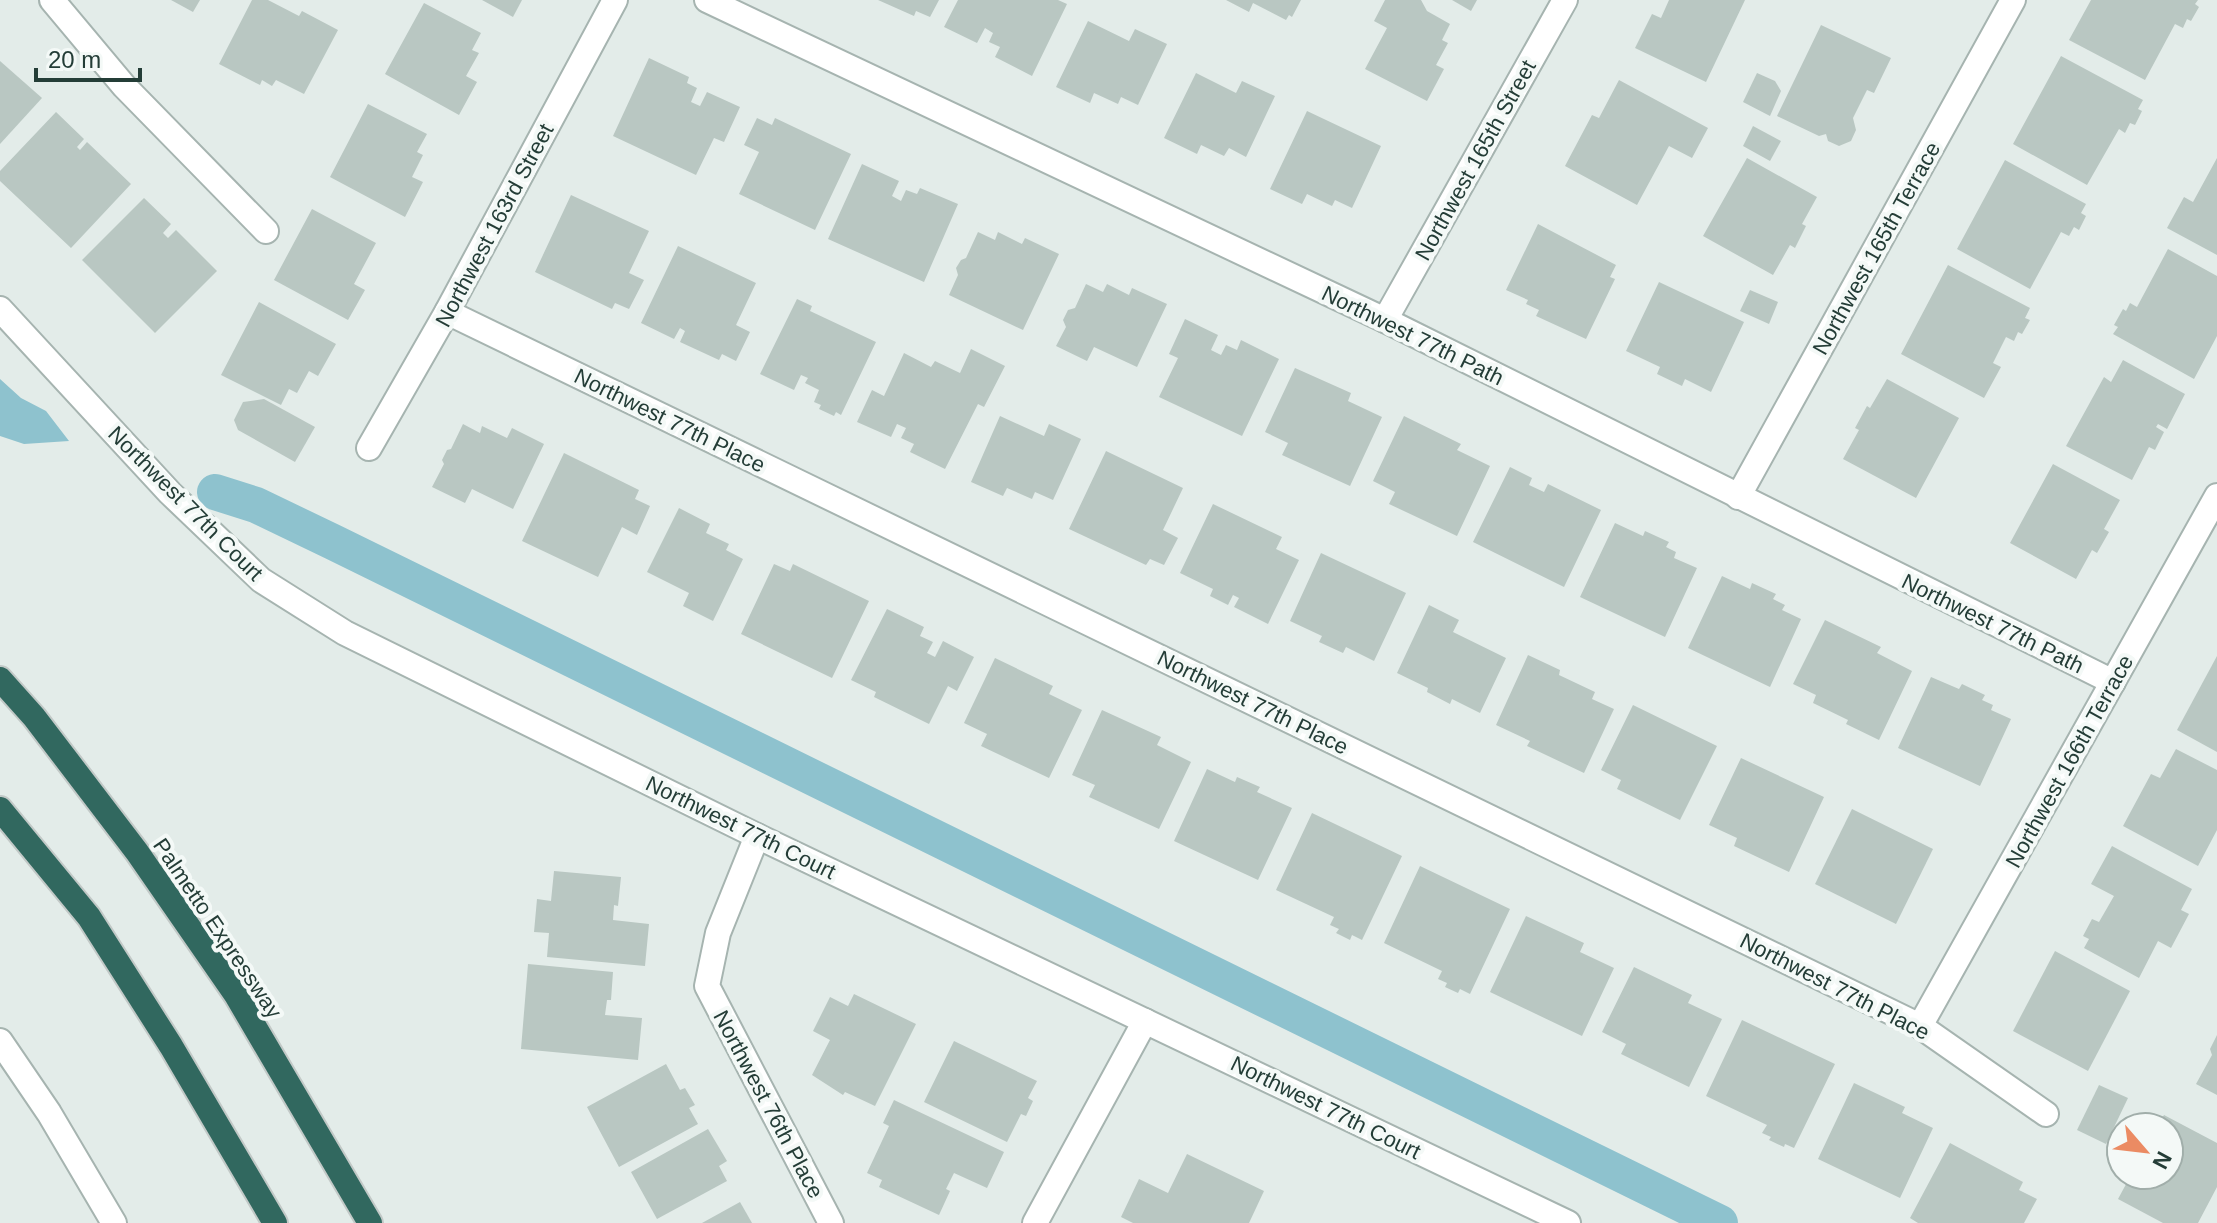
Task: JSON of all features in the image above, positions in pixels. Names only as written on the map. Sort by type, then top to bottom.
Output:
[{"type":"highway","name":"Palmetto Expressway","points":[[0,679],[34,717],[137,852],[236,995],[370,1223]]},
{"type":"highway","points":[[0,809],[89,917],[171,1046],[275,1223]]},
{"type":"street","points":[[52,0],[124,86],[266,231]]},
{"type":"street","name":"Northwest 163rd Street","points":[[369,448],[447,312],[615,0]]},
{"type":"street","name":"Northwest 77th Path","points":[[707,0],[1385,320],[2113,682]]},
{"type":"street","name":"Northwest 165th Street","points":[[1385,320],[1565,0]]},
{"type":"street","name":"Northwest 165th Terrace","points":[[1738,497],[2013,0]]},
{"type":"street","name":"Northwest 77th Court","points":[[0,309],[170,493],[261,580],[345,633],[757,836],[1568,1223]]},
{"type":"street","name":"Northwest 77th Place","points":[[447,312],[1920,1026],[2046,1114]]},
{"type":"street","name":"Northwest 166th Terrace","points":[[1920,1026],[2217,496]]},
{"type":"street","name":"Northwest 76th Place","points":[[757,836],[718,933],[707,986],[831,1223]]},
{"type":"street","points":[[1035,1223],[1145,1021]]},
{"type":"street","points":[[0,1041],[49,1113],[114,1223]]},
{"type":"water","points":[[0,379],[21,398],[46,411],[69,441],[24,444],[0,436]]},
{"type":"building","points":[[171,0],[200,0],[193,12]]},
{"type":"building","points":[[252,0],[268,0],[299,16],[302,11],[338,30],[304,94],[276,80],[272,86],[262,80],[260,85],[219,64]]},
{"type":"building","points":[[482,0],[522,0],[513,17]]},
{"type":"building","points":[[878,0],[939,0],[930,17],[916,11],[914,16]]},
{"type":"building","points":[[958,0],[1058,0],[1067,4],[1032,76],[995,57],[1000,47],[989,42],[993,33],[985,28],[977,43],[944,27]]},
{"type":"building","points":[[1226,0],[1301,0],[1292,17],[1289,15],[1286,20],[1253,3],[1249,12]]},
{"type":"building","points":[[1385,0],[1421,0],[1427,11],[1450,24],[1442,40],[1448,43],[1436,65],[1444,69],[1427,101],[1365,69],[1387,28],[1374,21]]},
{"type":"building","points":[[1452,0],[1477,0],[1471,11]]},
{"type":"building","points":[[1669,0],[1745,0],[1706,82],[1635,48],[1652,14],[1661,18]]},
{"type":"building","points":[[2091,0],[2198,0],[2195,4],[2199,7],[2183,28],[2175,24],[2145,80],[2069,40]]},
{"type":"building","points":[[424,3],[481,33],[472,50],[479,53],[466,76],[477,82],[459,115],[385,74]]},
{"type":"building","points":[[1088,21],[1129,41],[1135,29],[1167,44],[1138,105],[1121,97],[1118,104],[1094,93],[1090,103],[1056,87]]},
{"type":"building","points":[[1821,25],[1891,58],[1874,93],[1867,90],[1853,118],[1856,130],[1851,141],[1839,146],[1828,141],[1826,134],[1819,136],[1777,116]]},
{"type":"building","points":[[2061,56],[2143,100],[2138,109],[2142,111],[2135,125],[2130,123],[2125,133],[2119,129],[2087,185],[2013,144]]},
{"type":"building","points":[[649,58],[689,77],[687,83],[697,88],[691,102],[700,106],[707,92],[740,107],[724,142],[714,138],[696,175],[613,136]]},
{"type":"building","points":[[0,61],[42,98],[0,144]]},
{"type":"building","points":[[1196,73],[1236,93],[1242,81],[1275,96],[1246,157],[1229,148],[1224,156],[1201,145],[1197,154],[1164,138]]},
{"type":"building","points":[[1757,73],[1775,81],[1781,91],[1770,116],[1743,102]]},
{"type":"building","points":[[1619,80],[1708,128],[1692,158],[1669,146],[1637,205],[1565,166],[1592,115],[1599,118]]},
{"type":"building","points":[[368,104],[427,134],[417,152],[423,155],[412,177],[423,182],[405,217],[330,177]]},
{"type":"building","points":[[1307,111],[1381,146],[1352,208],[1335,200],[1332,206],[1307,194],[1302,204],[1270,189]]},
{"type":"building","points":[[56,112],[84,139],[77,147],[80,150],[87,142],[131,184],[71,248],[0,181],[0,171]]},
{"type":"building","points":[[757,118],[772,125],[775,118],[851,154],[815,230],[739,194],[759,152],[744,145]]},
{"type":"building","points":[[1753,126],[1781,141],[1770,161],[1743,146]]},
{"type":"building","points":[[1747,158],[1817,197],[1802,224],[1806,226],[1795,248],[1790,245],[1773,275],[1703,236]]},
{"type":"building","points":[[2217,158],[2217,255],[2167,228],[2184,197],[2193,202]]},
{"type":"building","points":[[2005,160],[2086,204],[2081,213],[2086,216],[2079,230],[2074,227],[2069,236],[2061,232],[2030,289],[1957,249]]},
{"type":"building","points":[[862,164],[899,181],[892,196],[901,201],[906,190],[917,194],[920,188],[958,204],[924,282],[828,239]]},
{"type":"building","points":[[571,195],[649,231],[629,273],[644,280],[629,309],[615,303],[612,309],[535,272]]},
{"type":"building","points":[[144,198],[171,224],[163,233],[168,238],[176,230],[217,271],[155,333],[82,260]]},
{"type":"building","points":[[312,209],[376,243],[354,284],[365,290],[348,320],[274,280]]},
{"type":"building","points":[[1538,224],[1616,265],[1610,277],[1615,279],[1586,339],[1536,316],[1539,310],[1526,304],[1528,300],[1506,290]]},
{"type":"building","points":[[978,232],[995,240],[998,232],[1022,244],[1025,238],[1059,254],[1023,330],[949,295],[958,275],[956,268],[966,258]]},
{"type":"building","points":[[678,246],[756,283],[736,325],[750,332],[736,361],[722,354],[719,360],[680,342],[685,331],[680,328],[674,339],[641,323]]},
{"type":"building","points":[[2168,249],[2217,276],[2217,336],[2194,379],[2113,334],[2118,327],[2114,325],[2123,309],[2126,311],[2130,303],[2137,307]]},
{"type":"building","points":[[1948,265],[2030,308],[2025,318],[2030,320],[2022,334],[2018,332],[2014,341],[2006,337],[1993,363],[2001,367],[1984,398],[1901,354]]},
{"type":"building","points":[[1659,282],[1744,322],[1711,392],[1685,379],[1682,386],[1657,374],[1660,367],[1626,351]]},
{"type":"building","points":[[1086,284],[1103,292],[1107,284],[1129,295],[1132,288],[1167,304],[1137,367],[1094,347],[1087,361],[1056,346],[1066,327],[1063,320],[1068,310],[1075,308]]},
{"type":"building","points":[[1750,290],[1778,302],[1769,324],[1740,311]]},
{"type":"building","points":[[797,299],[812,306],[810,311],[876,342],[841,415],[836,412],[834,416],[819,409],[821,405],[814,402],[819,390],[805,383],[808,378],[801,375],[794,390],[760,374]]},
{"type":"building","points":[[259,302],[336,344],[318,376],[309,371],[297,393],[289,389],[281,405],[221,375]]},
{"type":"building","points":[[1185,319],[1218,335],[1211,350],[1221,355],[1226,345],[1237,350],[1241,340],[1279,359],[1242,436],[1159,397],[1178,358],[1169,354]]},
{"type":"building","points":[[971,349],[1005,366],[984,407],[978,404],[945,469],[910,452],[914,444],[901,438],[906,428],[897,424],[891,437],[857,422],[872,390],[884,396],[904,353],[931,367],[935,361],[960,373]]},
{"type":"building","points":[[2123,360],[2185,394],[2167,429],[2158,424],[2156,427],[2164,432],[2155,450],[2149,447],[2132,480],[2066,446],[2104,377],[2111,382]]},
{"type":"building","points":[[1295,368],[1351,393],[1348,401],[1382,417],[1350,486],[1282,455],[1288,443],[1265,432]]},
{"type":"building","points":[[1887,379],[1959,418],[1916,498],[1843,459],[1859,430],[1855,428],[1867,406],[1870,408]]},
{"type":"building","points":[[264,399],[315,427],[295,462],[238,430],[234,420],[243,402]]},
{"type":"building","points":[[1000,416],[1044,436],[1049,424],[1081,439],[1053,500],[1035,492],[1032,499],[1007,488],[1003,496],[971,482]]},
{"type":"building","points":[[1404,416],[1461,444],[1457,450],[1490,466],[1457,536],[1389,504],[1395,492],[1373,481]]},
{"type":"building","points":[[463,424],[480,433],[482,426],[507,438],[512,428],[544,444],[513,509],[472,489],[465,503],[432,487],[444,464],[442,460]]},
{"type":"building","points":[[1106,451],[1183,488],[1163,530],[1178,538],[1164,565],[1150,559],[1146,565],[1069,529]]},
{"type":"building","points":[[564,453],[639,490],[635,499],[650,506],[637,535],[622,527],[598,577],[522,541]]},
{"type":"building","points":[[2053,464],[2120,500],[2104,529],[2109,532],[2097,553],[2092,550],[2076,579],[2010,543]]},
{"type":"building","points":[[1510,467],[1532,478],[1529,485],[1544,492],[1548,484],[1601,510],[1564,587],[1473,542]]},
{"type":"building","points":[[1213,504],[1282,537],[1276,549],[1299,560],[1268,624],[1234,607],[1239,598],[1233,595],[1228,605],[1210,596],[1213,589],[1180,573]]},
{"type":"building","points":[[679,508],[710,524],[706,533],[729,544],[726,550],[743,559],[713,621],[683,606],[689,593],[647,572]]},
{"type":"building","points":[[1615,523],[1643,536],[1645,531],[1669,542],[1666,547],[1676,552],[1674,558],[1697,568],[1665,637],[1580,597]]},
{"type":"building","points":[[1321,553],[1406,593],[1374,661],[1346,647],[1343,653],[1319,642],[1322,636],[1290,621]]},
{"type":"building","points":[[774,564],[790,571],[793,564],[869,601],[832,678],[741,634]]},
{"type":"building","points":[[1722,576],[1750,589],[1752,583],[1776,594],[1773,599],[1785,605],[1782,610],[1801,619],[1770,687],[1688,648]]},
{"type":"building","points":[[1429,605],[1459,620],[1453,632],[1506,658],[1480,713],[1452,699],[1450,704],[1427,692],[1428,688],[1397,673]]},
{"type":"building","points":[[887,609],[924,627],[920,636],[933,642],[927,653],[935,657],[943,641],[974,657],[957,691],[948,686],[929,724],[874,697],[876,692],[851,680]]},
{"type":"building","points":[[1825,620],[1881,647],[1877,653],[1912,671],[1879,740],[1813,703],[1816,695],[1793,684]]},
{"type":"building","points":[[1528,655],[1560,670],[1559,675],[1595,692],[1592,699],[1614,709],[1584,773],[1527,746],[1530,741],[1496,725]]},
{"type":"building","points":[[2217,656],[2217,752],[2177,730]]},
{"type":"building","points":[[995,658],[1053,686],[1049,694],[1082,710],[1049,778],[981,746],[987,734],[964,723]]},
{"type":"building","points":[[1931,677],[1959,689],[1962,684],[1985,695],[1982,700],[1993,705],[1991,710],[2011,719],[1980,786],[1898,748]]},
{"type":"building","points":[[1633,705],[1717,746],[1680,820],[1617,789],[1621,780],[1601,770]]},
{"type":"building","points":[[1102,710],[1161,737],[1157,745],[1191,762],[1159,829],[1089,797],[1095,785],[1072,775]]},
{"type":"building","points":[[2176,749],[2217,770],[2217,830],[2198,866],[2123,826],[2151,774],[2160,778]]},
{"type":"building","points":[[1741,758],[1824,797],[1789,872],[1734,846],[1737,838],[1709,825]]},
{"type":"building","points":[[1207,769],[1235,782],[1237,777],[1260,787],[1257,792],[1292,808],[1258,880],[1174,841]]},
{"type":"building","points":[[1852,809],[1933,849],[1896,924],[1815,884]]},
{"type":"building","points":[[1312,813],[1402,856],[1362,940],[1352,935],[1350,940],[1336,933],[1339,929],[1330,925],[1334,917],[1276,890]]},
{"type":"building","points":[[2112,846],[2192,889],[2181,910],[2189,914],[2171,948],[2158,941],[2139,978],[2084,948],[2089,939],[2083,936],[2092,919],[2099,922],[2114,896],[2091,884]]},
{"type":"building","points":[[1420,866],[1510,909],[1470,994],[1445,987],[1447,983],[1438,979],[1442,971],[1384,943]]},
{"type":"building","points":[[554,871],[621,877],[613,920],[649,924],[645,966],[547,957],[549,933],[534,932],[537,899],[551,901]]},
{"type":"building","points":[[1526,916],[1584,943],[1580,952],[1614,968],[1582,1036],[1490,992]]},
{"type":"building","points":[[2055,951],[2130,991],[2088,1071],[2013,1031]]},
{"type":"building","points":[[528,964],[613,972],[611,1000],[607,1000],[605,1015],[642,1018],[638,1060],[521,1049]]},
{"type":"building","points":[[1634,967],[1692,995],[1688,1003],[1722,1019],[1689,1087],[1621,1054],[1626,1044],[1602,1032]]},
{"type":"building","points":[[854,994],[916,1024],[875,1106],[845,1092],[843,1095],[812,1075],[830,1040],[813,1031],[830,997],[848,1006]]},
{"type":"building","points":[[1742,1020],[1835,1064],[1794,1148],[1769,1140],[1771,1137],[1762,1133],[1767,1125],[1706,1096]]},
{"type":"building","points":[[2217,1035],[2217,1095],[2196,1084],[2212,1055],[2210,1049]]},
{"type":"building","points":[[954,1041],[1037,1081],[1028,1098],[1033,1101],[1026,1116],[1021,1114],[1007,1142],[924,1102]]},
{"type":"building","points":[[666,1064],[680,1090],[685,1088],[695,1105],[689,1108],[698,1124],[619,1167],[587,1107]]},
{"type":"building","points":[[1854,1083],[1905,1107],[1902,1113],[1933,1128],[1900,1198],[1818,1159]]},
{"type":"building","points":[[2099,1085],[2128,1098],[2122,1111],[2105,1111],[2105,1144],[2077,1130]]},
{"type":"building","points":[[894,1100],[1004,1152],[987,1188],[954,1173],[939,1215],[879,1187],[882,1180],[867,1173],[889,1126],[883,1123]]},
{"type":"building","points":[[2185,1126],[2217,1143],[2217,1187],[2198,1223],[2163,1223],[2118,1199],[2122,1191],[2185,1191]]},
{"type":"building","points":[[708,1129],[727,1161],[719,1166],[727,1181],[657,1219],[631,1172]]},
{"type":"building","points":[[1950,1143],[2023,1182],[2019,1190],[2037,1199],[2024,1223],[1918,1223],[1910,1218]]},
{"type":"building","points":[[1187,1154],[1264,1191],[1249,1223],[1133,1223],[1121,1217],[1139,1179],[1168,1193]]},
{"type":"building","points":[[740,1202],[752,1223],[702,1223]]},
{"type":"waterway","points":[[215,492],[256,505],[333,542],[1720,1223]]}]
